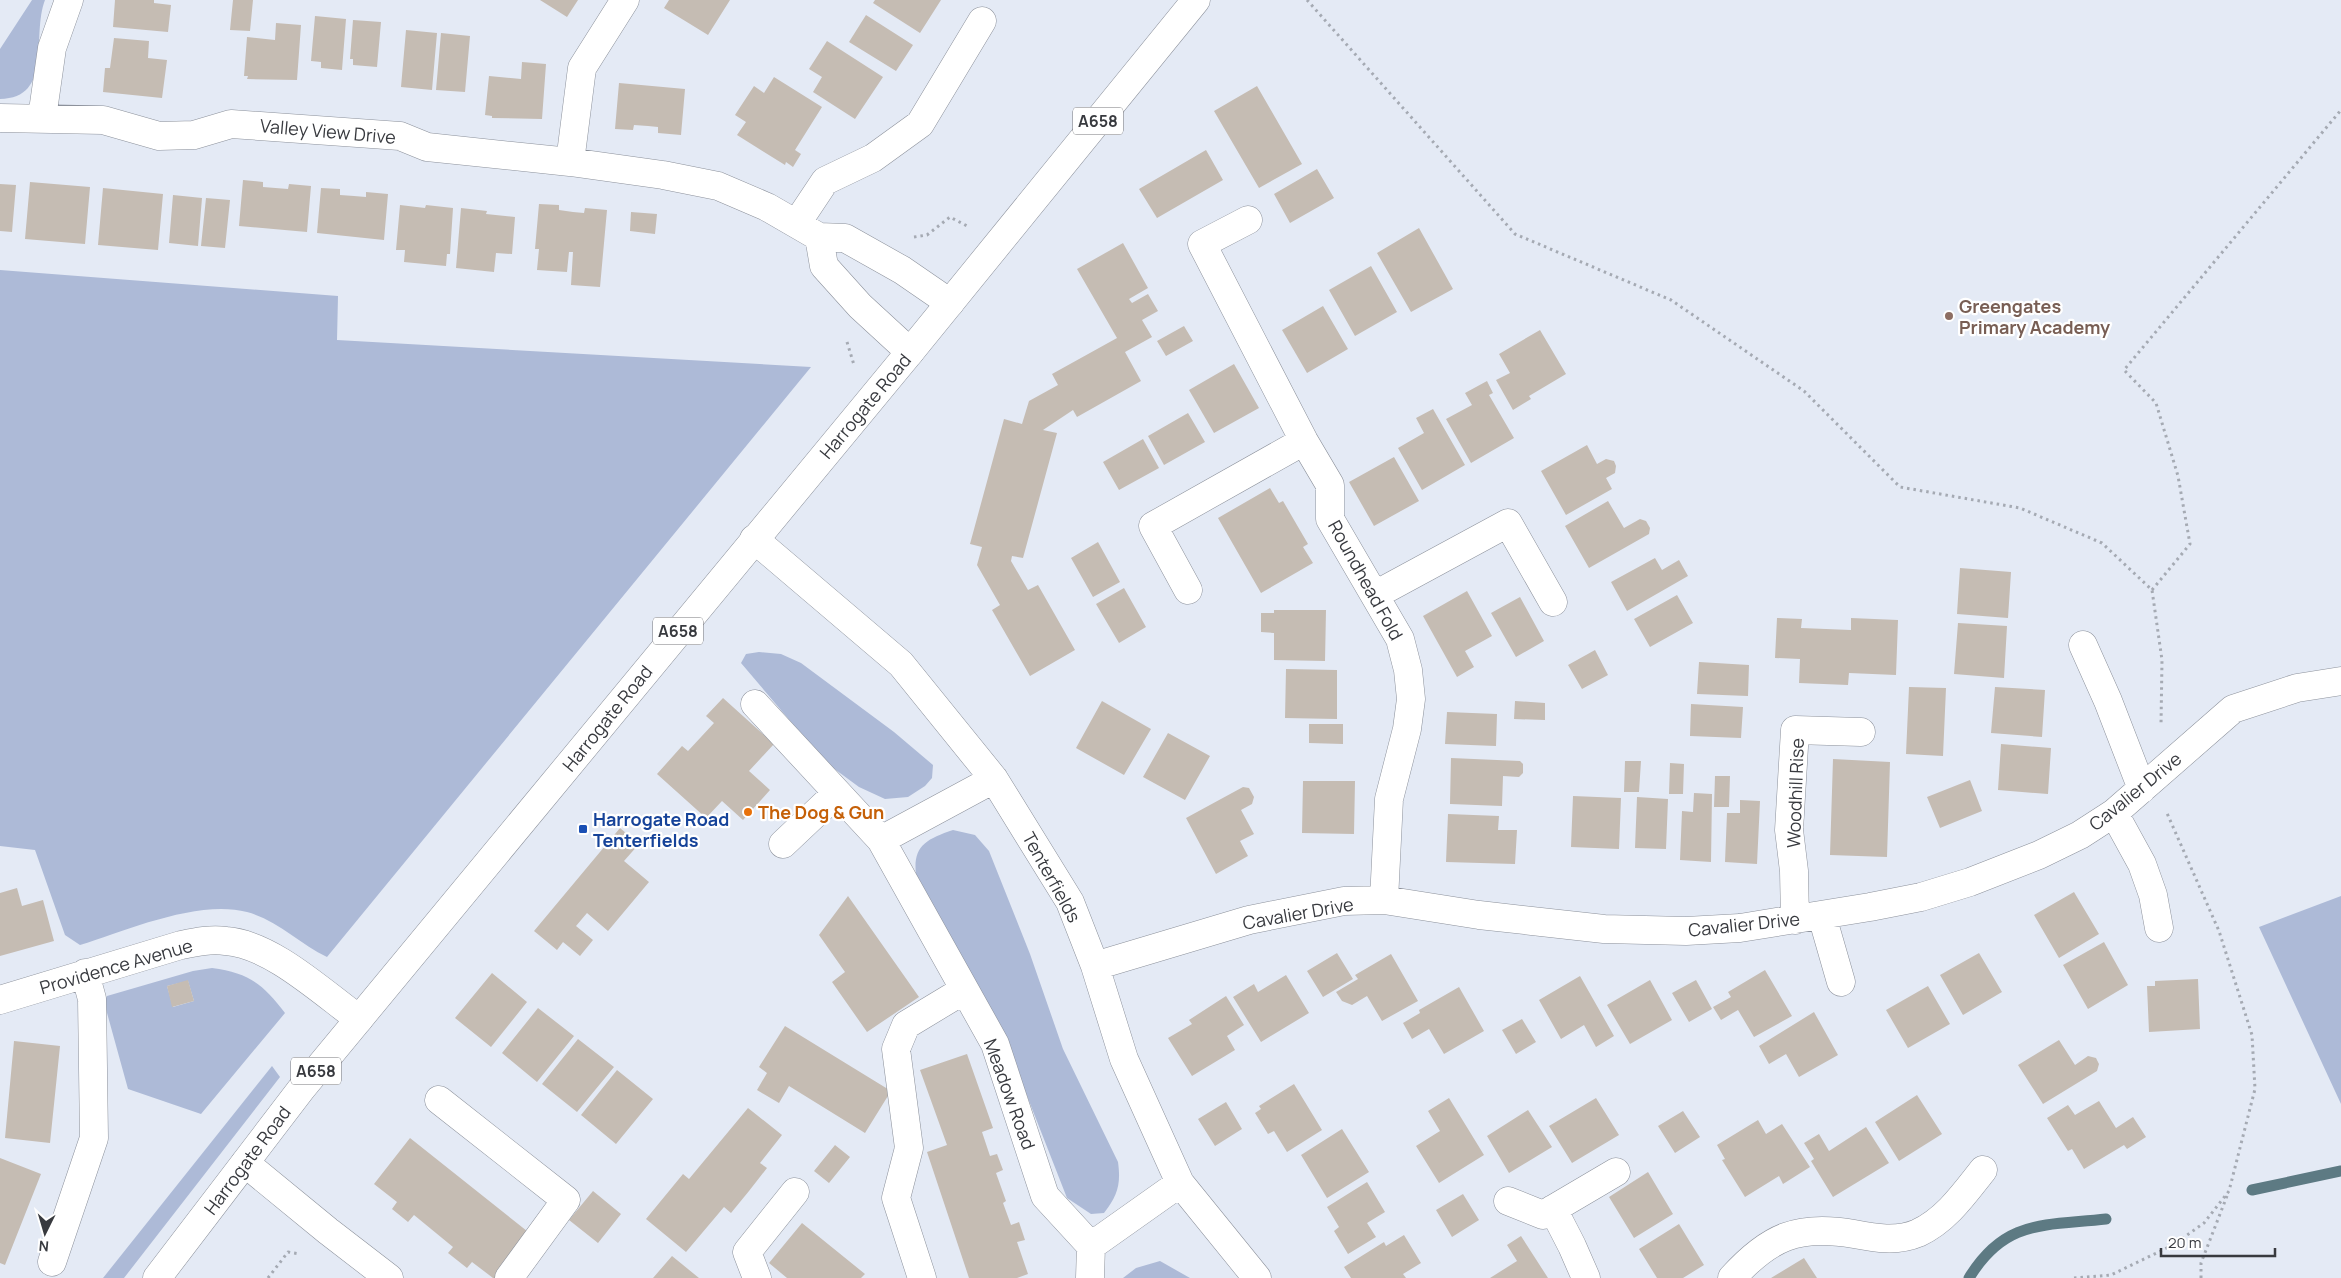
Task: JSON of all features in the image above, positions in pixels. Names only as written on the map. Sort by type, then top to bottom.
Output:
[{"type":"main road","points":[[42,118],[52,48],[69,0]]},
{"type":"main road","points":[[570,162],[582,68],[625,0]]},
{"type":"main road","name":"Harrogate Road","points":[[157,1278],[359,1019],[910,352],[1196,0]]},
{"type":"main road","points":[[910,352],[860,306],[824,266],[808,230],[825,181],[873,158],[920,124],[982,21]]},
{"type":"main road","name":"Valley View Drive","points":[[0,118],[103,120],[159,136],[194,135],[231,124],[400,136],[427,147],[570,162],[663,175],[718,186],[768,207],[808,230],[845,238],[902,270],[950,303]]},
{"type":"main road","name":"Roundhead Fold","points":[[1248,220],[1202,244],[1304,441],[1330,485],[1330,519],[1400,639],[1408,670],[1411,698],[1407,729],[1389,798],[1384,900]]},
{"type":"main road","points":[[1188,590],[1153,526],[1304,441]]},
{"type":"main road","points":[[1375,595],[1508,523],[1553,602]]},
{"type":"main road","name":"Tenterfields","points":[[754,539],[901,664],[994,779],[1070,902],[1095,966],[1124,1059],[1180,1183],[1257,1278]]},
{"type":"main road","points":[[2083,645],[2108,701],[2150,781]]},
{"type":"main road","name":"Cavalier Drive","points":[[1095,966],[1249,920],[1344,901],[1384,900],[1479,915],[1604,929],[1686,931],[1740,928],[1822,916],[1920,896],[1970,882],[2039,855],[2080,835],[2114,813],[2233,710],[2298,688],[2341,681]]},
{"type":"main road","name":"Meadow Road","points":[[755,704],[881,840],[995,1044],[1045,1196],[1091,1246]]},
{"type":"main road","name":"Woodhill Rise","points":[[1795,920],[1794,871],[1789,830],[1795,730],[1861,732]]},
{"type":"main road","points":[[881,840],[994,779]]},
{"type":"main road","points":[[783,844],[837,793]]},
{"type":"main road","points":[[2114,813],[2142,864],[2153,895],[2159,928]]},
{"type":"main road","points":[[1822,916],[1841,982]]},
{"type":"main road","name":"Providence Avenue","points":[[0,1000],[180,945],[204,940],[227,940],[250,946],[272,955],[359,1019]]},
{"type":"main road","points":[[52,1262],[94,1138],[92,999],[85,973]]},
{"type":"main road","points":[[922,1278],[896,1198],[910,1148],[896,1049],[906,1025],[964,990]]},
{"type":"main road","points":[[439,1100],[566,1200],[509,1278]]},
{"type":"main road","points":[[245,1163],[389,1278]]},
{"type":"main road","points":[[1732,1278],[1746,1262],[1766,1246],[1788,1234],[1807,1231],[1832,1231],[1895,1239],[1916,1234],[1934,1225],[1953,1207],[1983,1170]]},
{"type":"main road","points":[[1508,1202],[1543,1215],[1616,1172]]},
{"type":"main road","points":[[1090,1278],[1091,1246],[1180,1183]]},
{"type":"main road","points":[[757,1278],[747,1252],[795,1192]]},
{"type":"main road","points":[[1553,1209],[1586,1278]]},
{"type":"path","points":[[1307,0],[1515,234],[1671,300],[1804,391],[1900,487],[2020,508],[2102,543],[2152,590],[2162,668],[2150,781],[2166,810],[2219,931],[2252,1035],[2255,1089],[2229,1191],[2200,1263],[2201,1278]]},
{"type":"path","points":[[2152,590],[2190,544],[2178,476],[2156,403],[2124,370],[2341,110]]},
{"type":"path","points":[[2074,1278],[2113,1276],[2173,1245],[2204,1224],[2229,1191]]},
{"type":"path","points":[[268,1278],[288,1252],[313,1255],[328,1231]]},
{"type":"shaded area","points":[[32,0],[45,0],[41,15],[38,63],[34,77],[28,88],[17,96],[0,99],[0,49]]},
{"type":"shaded area","points":[[0,270],[338,296],[337,340],[811,367],[327,957],[278,926],[258,916],[228,909],[185,913],[163,918],[80,945],[65,935],[35,850],[0,846]]},
{"type":"shaded area","points":[[759,652],[781,654],[801,663],[894,732],[933,765],[932,778],[925,786],[908,797],[885,799],[859,787],[825,762],[741,663],[746,654]]},
{"type":"shaded area","points":[[953,830],[975,835],[989,851],[1030,954],[1063,1049],[1118,1162],[1119,1183],[1113,1201],[1104,1213],[1091,1214],[1067,1198],[1009,1050],[917,881],[916,861],[921,847],[934,838]]},
{"type":"shaded area","points":[[2341,896],[2341,1104],[2259,927]]},
{"type":"shaded area","points":[[212,968],[246,977],[270,994],[285,1013],[201,1114],[128,1089],[104,1002],[107,996],[193,971]],"holes":[[[188,981],[194,1001],[173,1007],[167,986]]]},
{"type":"shaded area","points":[[272,1066],[280,1077],[124,1278],[103,1278]]},
{"type":"shaded area","points":[[1160,1261],[1190,1278],[1123,1278],[1136,1268]]},
{"type":"building","points":[[115,0],[154,0],[154,3],[171,5],[168,32],[113,27]]},
{"type":"building","points":[[233,0],[253,0],[250,31],[230,30]]},
{"type":"building","points":[[540,0],[578,0],[567,17]]},
{"type":"building","points":[[669,0],[730,0],[708,35],[664,8]]},
{"type":"building","points":[[875,0],[941,0],[920,33],[873,3]]},
{"type":"building","points":[[866,15],[913,45],[896,71],[849,42]]},
{"type":"building","points":[[315,16],[346,19],[342,70],[321,68],[321,62],[311,61]]},
{"type":"building","points":[[353,20],[381,22],[377,67],[353,65],[353,59],[350,59]]},
{"type":"building","points":[[276,23],[301,25],[297,80],[247,79],[248,76],[244,76],[247,37],[275,40]]},
{"type":"building","points":[[406,30],[437,33],[432,90],[401,87]]},
{"type":"building","points":[[441,33],[470,36],[465,92],[436,90]]},
{"type":"building","points":[[114,38],[149,41],[148,58],[167,60],[162,98],[103,92],[105,68],[110,68]]},
{"type":"building","points":[[827,41],[883,77],[855,119],[813,92],[822,77],[809,69]]},
{"type":"building","points":[[522,62],[546,64],[542,119],[492,118],[492,116],[485,115],[489,76],[521,79]]},
{"type":"building","points":[[774,77],[822,107],[795,150],[801,154],[793,167],[786,162],[785,165],[737,135],[746,122],[735,115],[754,86],[764,93]]},
{"type":"building","points":[[619,83],[685,89],[681,135],[658,133],[658,127],[648,126],[634,125],[633,130],[615,129]]},
{"type":"building","points":[[1257,86],[1302,164],[1259,188],[1214,111]]},
{"type":"building","points":[[1206,150],[1223,180],[1157,218],[1139,189]]},
{"type":"building","points":[[1317,169],[1334,198],[1290,223],[1274,194]]},
{"type":"building","points":[[243,180],[263,182],[263,187],[288,189],[289,184],[311,186],[307,232],[239,226]]},
{"type":"building","points":[[30,182],[90,187],[85,244],[25,239]]},
{"type":"building","points":[[0,184],[16,185],[12,232],[0,231]]},
{"type":"building","points":[[103,188],[163,194],[158,250],[98,245]]},
{"type":"building","points":[[321,188],[340,189],[340,195],[366,197],[366,192],[388,194],[384,240],[317,233]]},
{"type":"building","points":[[173,195],[202,198],[198,246],[169,243]]},
{"type":"building","points":[[206,198],[230,200],[225,248],[201,246]]},
{"type":"building","points":[[539,204],[559,205],[559,210],[584,213],[585,208],[607,210],[600,287],[571,285],[573,252],[569,252],[567,272],[537,270],[539,249],[535,249]]},
{"type":"building","points":[[400,205],[425,208],[426,205],[453,208],[450,254],[447,254],[446,266],[404,262],[405,250],[396,250]]},
{"type":"building","points":[[461,208],[487,211],[486,214],[515,217],[512,254],[496,253],[494,272],[456,268]]},
{"type":"building","points":[[631,212],[657,214],[655,234],[630,231]]},
{"type":"building","points":[[1419,228],[1453,289],[1411,312],[1377,253]]},
{"type":"building","points":[[1123,243],[1148,288],[1129,299],[1132,303],[1148,294],[1158,311],[1142,320],[1152,337],[1125,352],[1141,381],[1077,417],[1073,410],[1043,430],[1057,433],[1023,558],[1012,556],[1011,561],[1028,590],[1038,585],[1075,650],[1030,676],[992,610],[1000,605],[977,565],[982,547],[970,544],[1004,419],[1022,424],[1029,401],[1058,385],[1052,374],[1117,338],[1077,269]]},
{"type":"building","points":[[1371,266],[1397,312],[1355,336],[1329,290]]},
{"type":"building","points":[[1323,306],[1348,349],[1307,373],[1282,330]]},
{"type":"building","points":[[1184,326],[1193,341],[1166,356],[1157,341]]},
{"type":"building","points":[[1540,330],[1566,374],[1529,396],[1531,399],[1513,410],[1496,380],[1510,373],[1499,354]]},
{"type":"building","points":[[1234,364],[1259,408],[1214,433],[1189,390]]},
{"type":"building","points":[[1487,381],[1493,393],[1489,395],[1514,438],[1471,463],[1446,419],[1472,405],[1465,393]]},
{"type":"building","points":[[1433,409],[1465,465],[1422,490],[1398,448],[1424,433],[1416,418]]},
{"type":"building","points":[[1188,413],[1205,442],[1164,465],[1148,436]]},
{"type":"building","points":[[1143,439],[1159,468],[1119,490],[1103,462]]},
{"type":"building","points":[[1587,445],[1597,464],[1606,459],[1614,461],[1616,466],[1615,473],[1606,478],[1612,489],[1566,515],[1541,471]]},
{"type":"building","points":[[1394,457],[1419,501],[1374,526],[1349,482]]},
{"type":"building","points":[[1270,488],[1279,503],[1283,501],[1308,544],[1303,547],[1313,563],[1261,593],[1218,518]]},
{"type":"building","points":[[1608,501],[1624,528],[1640,519],[1646,521],[1650,528],[1649,534],[1589,568],[1565,526]]},
{"type":"building","points":[[1098,542],[1120,582],[1093,597],[1071,558]]},
{"type":"building","points":[[1655,558],[1662,570],[1679,560],[1688,576],[1627,611],[1611,582]]},
{"type":"building","points":[[1960,568],[2011,572],[2008,618],[1957,614]]},
{"type":"building","points":[[1124,588],[1146,627],[1119,643],[1096,604]]},
{"type":"building","points":[[1467,591],[1492,636],[1465,651],[1474,667],[1457,677],[1423,616]]},
{"type":"building","points":[[1677,595],[1693,623],[1650,647],[1634,619]]},
{"type":"building","points":[[1520,597],[1544,641],[1516,657],[1491,613]]},
{"type":"building","points":[[1274,610],[1326,610],[1325,661],[1274,660],[1274,633],[1261,632],[1261,613],[1274,613]]},
{"type":"building","points":[[1777,618],[1802,619],[1801,628],[1851,630],[1851,618],[1898,620],[1896,675],[1849,673],[1848,685],[1799,683],[1800,659],[1775,658]]},
{"type":"building","points":[[1958,623],[2007,626],[2004,678],[1954,674]]},
{"type":"building","points":[[1595,650],[1608,675],[1582,689],[1568,665]]},
{"type":"building","points":[[1699,662],[1749,665],[1748,696],[1697,694]]},
{"type":"building","points":[[1286,669],[1337,670],[1337,719],[1285,718]]},
{"type":"building","points":[[1909,687],[1946,688],[1943,756],[1906,754]]},
{"type":"building","points":[[1995,687],[2045,690],[2042,737],[1991,733]]},
{"type":"building","points":[[723,698],[774,744],[749,771],[770,790],[743,820],[722,801],[706,818],[657,774],[682,746],[688,751],[714,723],[706,716]]},
{"type":"building","points":[[1102,701],[1151,729],[1124,775],[1076,748]]},
{"type":"building","points":[[1515,701],[1545,703],[1545,720],[1514,719]]},
{"type":"building","points":[[1691,704],[1743,707],[1741,738],[1690,736]]},
{"type":"building","points":[[1447,712],[1497,714],[1496,746],[1445,744]]},
{"type":"building","points":[[1309,724],[1343,724],[1343,744],[1309,743]]},
{"type":"building","points":[[1168,733],[1210,756],[1185,800],[1143,777]]},
{"type":"building","points":[[2001,744],[2051,748],[2048,794],[1998,790]]},
{"type":"building","points":[[1451,758],[1520,761],[1523,764],[1523,773],[1519,777],[1503,776],[1502,806],[1450,804]]},
{"type":"building","points":[[1833,759],[1890,762],[1887,857],[1830,855]]},
{"type":"building","points":[[1625,761],[1641,761],[1639,792],[1624,792]]},
{"type":"building","points":[[1670,763],[1684,764],[1683,794],[1669,794]]},
{"type":"building","points":[[1715,776],[1730,776],[1729,807],[1714,807]]},
{"type":"building","points":[[1970,780],[1982,811],[1940,828],[1927,797]]},
{"type":"building","points":[[1303,781],[1355,781],[1354,834],[1302,833]]},
{"type":"building","points":[[1243,787],[1249,788],[1254,797],[1252,804],[1241,810],[1254,834],[1240,841],[1248,856],[1216,874],[1186,818]]},
{"type":"building","points":[[1694,793],[1712,794],[1711,862],[1680,860],[1682,811],[1693,812]]},
{"type":"building","points":[[1573,796],[1621,798],[1619,849],[1571,847]]},
{"type":"building","points":[[1637,797],[1668,799],[1666,849],[1635,848]]},
{"type":"building","points":[[1740,800],[1760,801],[1757,864],[1725,862],[1727,813],[1740,813]]},
{"type":"building","points":[[1448,814],[1499,816],[1498,830],[1517,830],[1515,864],[1446,862]]},
{"type":"building","points":[[620,828],[639,844],[624,861],[649,882],[608,931],[587,913],[576,926],[593,940],[580,956],[563,942],[557,950],[534,931]]},
{"type":"building","points":[[17,888],[22,906],[43,900],[54,941],[0,956],[0,893]]},
{"type":"building","points":[[2074,892],[2099,934],[2059,958],[2034,915]]},
{"type":"building","points":[[848,896],[919,997],[867,1032],[832,982],[845,972],[819,935]]},
{"type":"building","points":[[2104,942],[2128,985],[2088,1009],[2063,965]]},
{"type":"building","points":[[1337,953],[1353,979],[1323,997],[1307,971]]},
{"type":"building","points":[[1979,953],[2002,992],[1963,1015],[1940,975]]},
{"type":"building","points":[[1391,954],[1418,1001],[1382,1021],[1367,996],[1352,1005],[1342,1001],[1336,992],[1358,979],[1355,975]]},
{"type":"building","points":[[1765,970],[1792,1016],[1754,1037],[1738,1010],[1721,1020],[1713,1007],[1731,997],[1728,992]]},
{"type":"building","points":[[492,973],[527,1002],[491,1047],[455,1018]]},
{"type":"building","points":[[1286,975],[1309,1013],[1261,1042],[1233,997],[1254,984],[1258,992]]},
{"type":"building","points":[[1580,976],[1614,1036],[1596,1047],[1584,1025],[1561,1039],[1539,1000]]},
{"type":"building","points":[[2198,979],[2200,1029],[2149,1032],[2147,986],[2155,986],[2155,981]]},
{"type":"building","points":[[188,980],[194,1001],[172,1007],[167,986]]},
{"type":"building","points":[[1650,980],[1672,1020],[1630,1044],[1607,1005]]},
{"type":"building","points":[[1696,980],[1712,1009],[1689,1022],[1672,993]]},
{"type":"building","points":[[1928,986],[1950,1024],[1908,1048],[1886,1010]]},
{"type":"building","points":[[1459,987],[1484,1031],[1444,1054],[1429,1029],[1412,1039],[1403,1023],[1420,1013],[1419,1010]]},
{"type":"building","points":[[1226,996],[1244,1025],[1227,1036],[1235,1050],[1192,1076],[1168,1038],[1192,1024],[1189,1020]]},
{"type":"building","points":[[538,1008],[574,1036],[537,1082],[502,1053]]},
{"type":"building","points":[[1814,1012],[1838,1055],[1799,1077],[1786,1054],[1769,1064],[1759,1046]]},
{"type":"building","points":[[1522,1019],[1536,1042],[1516,1054],[1502,1030]]},
{"type":"building","points":[[785,1026],[891,1091],[865,1133],[789,1086],[779,1103],[757,1090],[767,1073],[759,1067]]},
{"type":"building","points":[[578,1039],[614,1067],[577,1112],[542,1084]]},
{"type":"building","points":[[2059,1040],[2075,1065],[2088,1056],[2096,1058],[2099,1064],[2097,1071],[2043,1104],[2018,1065]]},
{"type":"building","points":[[14,1041],[60,1046],[50,1143],[5,1138]]},
{"type":"building","points":[[967,1054],[993,1128],[982,1132],[990,1156],[997,1154],[1003,1170],[996,1173],[1006,1201],[1003,1203],[1011,1225],[1019,1222],[1025,1240],[1017,1242],[1028,1274],[1017,1278],[969,1278],[927,1152],[947,1145],[920,1070]]},
{"type":"building","points":[[617,1070],[653,1099],[616,1144],[581,1115]]},
{"type":"building","points":[[1294,1084],[1322,1130],[1287,1152],[1274,1131],[1268,1134],[1255,1113],[1261,1109],[1259,1106]]},
{"type":"building","points":[[1917,1095],[1942,1134],[1899,1161],[1875,1122]]},
{"type":"building","points":[[1449,1098],[1484,1155],[1439,1183],[1416,1146],[1440,1131],[1428,1111]]},
{"type":"building","points":[[1596,1098],[1619,1135],[1572,1163],[1549,1126]]},
{"type":"building","points":[[2099,1101],[2116,1128],[2133,1117],[2146,1137],[2127,1149],[2124,1145],[2084,1169],[2072,1149],[2068,1151],[2047,1118],[2068,1105],[2075,1115]]},
{"type":"building","points":[[1226,1102],[1242,1129],[1215,1146],[1198,1119]]},
{"type":"building","points":[[748,1108],[782,1135],[760,1163],[767,1168],[731,1213],[724,1207],[686,1252],[646,1219],[683,1174],[689,1179]]},
{"type":"building","points":[[1528,1110],[1552,1147],[1509,1173],[1487,1136]]},
{"type":"building","points":[[1683,1111],[1700,1137],[1675,1153],[1658,1126]]},
{"type":"building","points":[[1758,1120],[1766,1134],[1782,1124],[1810,1167],[1783,1184],[1779,1176],[1745,1197],[1722,1160],[1725,1159],[1717,1145]]},
{"type":"building","points":[[1866,1127],[1889,1163],[1833,1197],[1811,1161],[1814,1159],[1804,1143],[1819,1134],[1829,1151]]},
{"type":"building","points":[[1342,1129],[1369,1172],[1327,1198],[1301,1155]]},
{"type":"building","points":[[410,1138],[532,1235],[497,1278],[493,1278],[472,1262],[467,1268],[448,1253],[453,1247],[414,1215],[408,1222],[392,1209],[397,1202],[374,1184]]},
{"type":"building","points":[[835,1145],[850,1157],[829,1183],[814,1171]]},
{"type":"building","points":[[0,1158],[41,1174],[5,1265],[0,1263]]},
{"type":"building","points":[[1648,1172],[1673,1214],[1634,1238],[1609,1197]]},
{"type":"building","points":[[1367,1182],[1385,1212],[1367,1223],[1376,1237],[1348,1254],[1334,1231],[1339,1227],[1327,1207]]},
{"type":"building","points":[[593,1191],[621,1214],[598,1243],[569,1220]]},
{"type":"building","points":[[1463,1194],[1479,1220],[1452,1237],[1436,1210]]},
{"type":"building","points":[[802,1223],[865,1274],[861,1278],[787,1278],[769,1263]]},
{"type":"building","points":[[1679,1224],[1704,1265],[1683,1278],[1657,1278],[1639,1249]]},
{"type":"building","points":[[1404,1235],[1421,1263],[1403,1274],[1406,1278],[1351,1278],[1344,1267],[1384,1242],[1386,1246]]},
{"type":"building","points":[[1521,1236],[1548,1278],[1490,1278],[1517,1261],[1507,1245]]},
{"type":"building","points":[[672,1256],[699,1278],[653,1278]]},
{"type":"building","points":[[1804,1258],[1817,1278],[1771,1278]]},
{"type":"waterway","points":[[2252,1190],[2341,1171]]},
{"type":"waterway","points":[[1969,1278],[1983,1259],[1997,1245],[2012,1235],[2045,1225],[2106,1219]]},
{"type":"place","name":"Greengates Primary Academy","points":[[1949,316]]},
{"type":"place","name":"The Dog & Gun","points":[[748,812]]},
{"type":"place","name":"Harrogate Road Tenterfields","points":[[583,829]]}]
